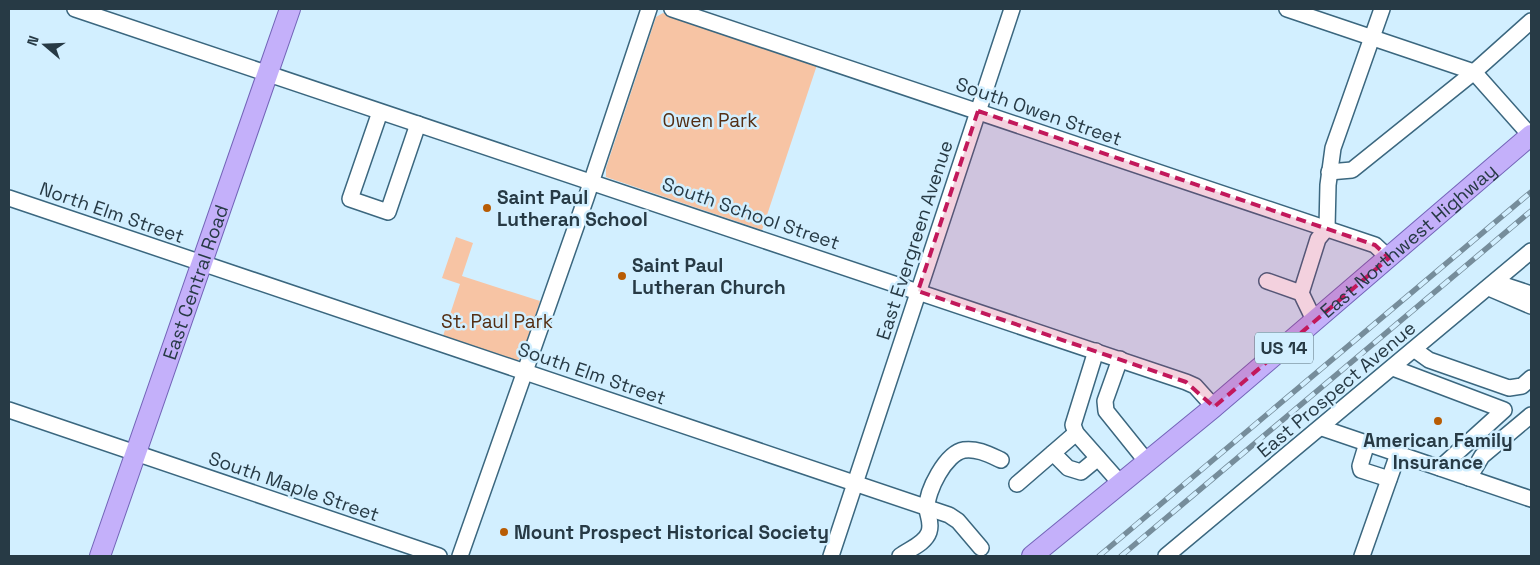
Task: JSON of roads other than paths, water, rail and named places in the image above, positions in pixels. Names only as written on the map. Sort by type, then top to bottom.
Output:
[{"type":"main road","name":"East Central Road","points":[[101,556],[290,9]]},
{"type":"main road","name":"East Northwest Highway","points":[[1042,553],[1531,135]]},
{"type":"street","name":"South School Street","points":[[75,9],[1186,382],[1195,386],[1214,407]]},
{"type":"street","points":[[460,556],[592,181],[649,9]]},
{"type":"street","name":"South Owen Street","points":[[672,9],[1375,244],[1389,258]]},
{"type":"street","name":"East Evergreen Avenue","points":[[831,556],[1012,9]]},
{"type":"street","points":[[1287,9],[1474,72],[1531,135]]},
{"type":"street","points":[[1314,322],[1301,293],[1318,239],[1327,228],[1329,172],[1333,148],[1382,9]]},
{"type":"street","points":[[1329,172],[1352,170],[1474,72],[1531,21]]},
{"type":"street","points":[[380,112],[350,199],[388,212],[418,124]]},
{"type":"street","name":"North Elm Street","points":[[9,198],[202,264]]},
{"type":"street","name":"East Prospect Avenue","points":[[1166,556],[1322,428],[1531,251]]},
{"type":"street","name":"South Elm Street","points":[[202,264],[525,371],[954,517],[981,548]]},
{"type":"street","points":[[1267,281],[1301,293]]},
{"type":"street","points":[[1493,285],[1531,294]]},
{"type":"street","points":[[1493,285],[1531,306]]},
{"type":"street","points":[[1415,350],[1429,360],[1509,388],[1527,382]]},
{"type":"street","points":[[1096,351],[1074,418],[1076,433],[1121,484]]},
{"type":"street","points":[[1120,359],[1105,401],[1106,411],[1147,462]]},
{"type":"street","points":[[1393,368],[1504,410],[1440,468]]},
{"type":"street","name":"South Maple Street","points":[[9,410],[439,556]]},
{"type":"street","points":[[1469,478],[1482,456],[1531,415]]},
{"type":"street","points":[[1322,428],[1531,499]]},
{"type":"street","points":[[1017,484],[1076,433]]},
{"type":"street","points":[[1367,443],[1360,466],[1361,470],[1389,479]]},
{"type":"street","points":[[900,556],[924,540],[929,532],[930,519],[927,508],[936,478],[949,459],[957,452],[977,450],[1001,460]]},
{"type":"street","points":[[1362,556],[1398,454]]},
{"type":"street","points":[[1050,455],[1065,477],[1076,478],[1098,458]]},
{"type":"railway","points":[[1099,556],[1531,192]]},
{"type":"railway","points":[[1121,556],[1531,211]]},
{"type":"place","name":"Saint Paul Lutheran School","points":[[487,208]]},
{"type":"place","name":"Saint Paul Lutheran Church","points":[[622,276]]},
{"type":"place","name":"American Family Insurance","points":[[1438,421]]},
{"type":"place","name":"Mount Prospect Historical Society","points":[[504,532]]},
{"type":"park label","name":"Owen Park","points":[[710,120]]},
{"type":"park label","name":"St. Paul Park","points":[[497,321]]}]
